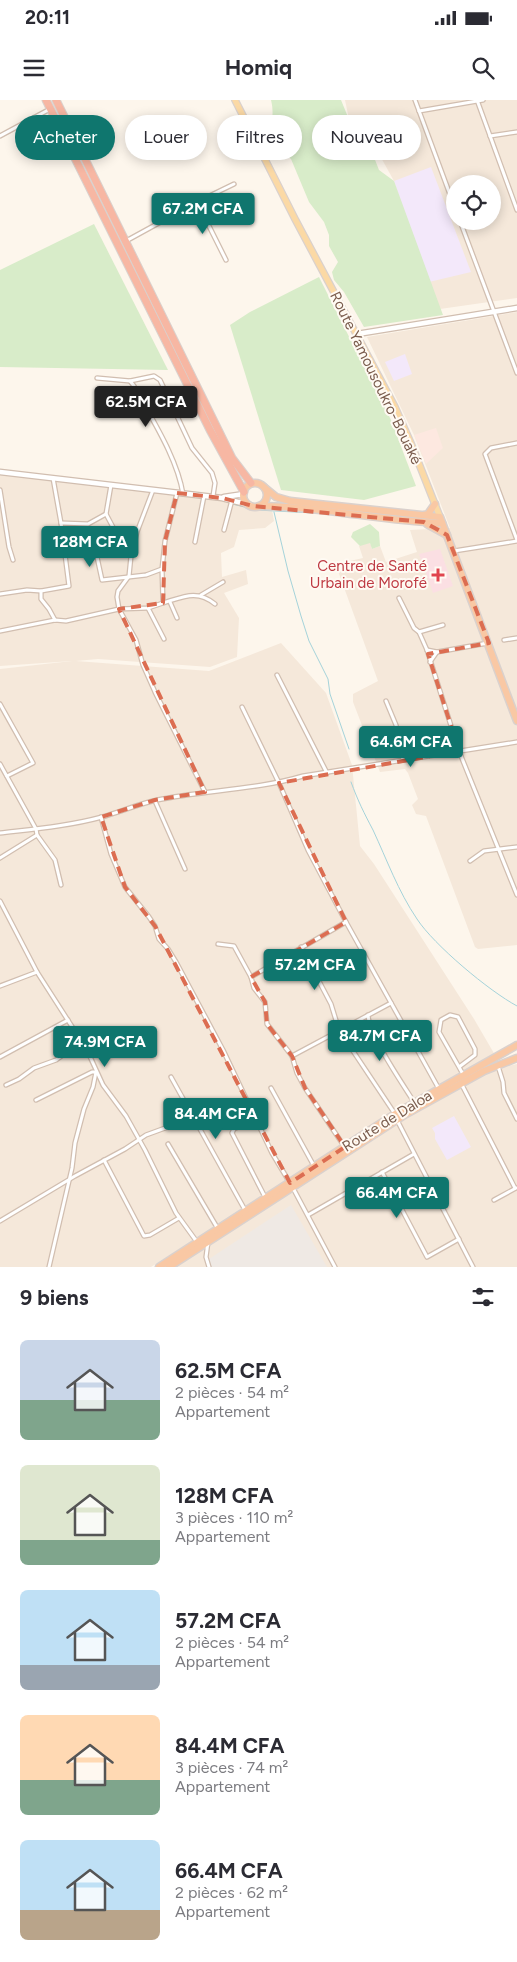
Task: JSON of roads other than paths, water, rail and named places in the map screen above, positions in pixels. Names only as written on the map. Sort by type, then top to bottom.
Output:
[{"type":"highway","points":[[46,100],[205,422],[244,493],[244,500],[250,505],[259,506],[441,520]]},
{"type":"highway","points":[[56,100],[232,458],[251,483]]},
{"type":"highway","points":[[244,493],[251,483]]},
{"type":"highway","points":[[251,483],[259,483],[276,497],[290,500],[423,519],[446,535]]},
{"type":"highway","points":[[259,506],[267,498],[265,488]]},
{"type":"highway","points":[[423,519],[435,504]]},
{"type":"highway","name":"Route Yamousoukro-Bouaké","points":[[441,520],[517,721]]},
{"type":"highway","name":"Route de Daloa","points":[[169,1267],[396,1117],[414,1103],[496,1062],[517,1045]]},
{"type":"highway","points":[[496,1062],[517,1058]]},
{"type":"highway","name":"Route de Daloa","points":[[159,1267],[245,1211],[291,1185],[345,1147],[462,1079]]},
{"type":"main road","name":"Route Yamousoukro-Bouaké","points":[[235,100],[407,434],[441,520]]},
{"type":"street","points":[[415,100],[446,184]]},
{"type":"street","points":[[477,100],[517,210]]},
{"type":"street","points":[[419,111],[483,100]]},
{"type":"street","points":[[0,136],[51,109]]},
{"type":"street","points":[[490,136],[517,132]]},
{"type":"street","points":[[126,241],[234,184]]},
{"type":"street","points":[[197,202],[226,260]]},
{"type":"street","points":[[463,230],[517,373]]},
{"type":"street","points":[[357,334],[517,308]]},
{"type":"street","points":[[97,378],[130,381],[154,376],[160,380],[192,448],[212,473],[215,483],[212,496]]},
{"type":"street","points":[[130,381],[179,475],[183,494]]},
{"type":"street","points":[[453,551],[517,540],[485,454],[491,448],[517,443]]},
{"type":"street","points":[[0,472],[212,496],[250,505]]},
{"type":"street","points":[[0,594],[27,590],[41,591],[70,586],[53,478]]},
{"type":"street","points":[[111,485],[106,514],[115,531],[111,545],[97,557],[102,580],[146,575],[162,568]]},
{"type":"street","points":[[0,490],[9,547],[13,560]]},
{"type":"street","points":[[152,490],[137,532],[131,556],[129,576],[118,590],[117,598],[119,609],[136,640],[142,665],[205,792]]},
{"type":"street","points":[[163,604],[162,568],[165,541],[177,493]]},
{"type":"street","points":[[222,498],[244,493]]},
{"type":"street","points":[[195,542],[204,496]]},
{"type":"street","points":[[224,530],[232,500]]},
{"type":"street","points":[[61,523],[88,524],[106,514]]},
{"type":"street","points":[[201,596],[223,582]]},
{"type":"street","points":[[41,591],[41,599],[49,608],[55,620]]},
{"type":"street","points":[[0,631],[55,620],[66,621],[119,609],[148,608],[191,595],[201,596],[215,604]]},
{"type":"street","points":[[399,598],[414,628],[420,632],[459,751],[517,895]]},
{"type":"street","points":[[170,602],[177,618]]},
{"type":"street","points":[[148,608],[164,639]]},
{"type":"street","points":[[420,632],[443,625]]},
{"type":"street","points":[[504,640],[517,638]]},
{"type":"street","points":[[427,650],[437,652],[489,643]]},
{"type":"street","points":[[430,662],[437,652]]},
{"type":"street","points":[[277,675],[327,773]]},
{"type":"street","points":[[386,701],[396,725],[403,760]]},
{"type":"street","points":[[0,704],[33,762],[7,776]]},
{"type":"street","points":[[242,707],[279,783],[308,850],[439,1089]]},
{"type":"street","points":[[0,833],[36,829],[101,817],[155,800],[279,783],[303,776],[517,742]]},
{"type":"street","points":[[0,764],[36,829],[36,835],[55,860],[61,885]]},
{"type":"street","points":[[155,800],[185,869]]},
{"type":"street","points":[[101,817],[111,854],[125,887],[152,922],[159,939],[176,962],[272,1153],[308,1215],[335,1267]]},
{"type":"street","points":[[0,858],[36,835]]},
{"type":"street","points":[[470,861],[484,851],[517,847]]},
{"type":"street","points":[[0,901],[37,972],[83,1044],[94,1063],[96,1072],[103,1085],[126,1116],[139,1139],[179,1218],[197,1242]]},
{"type":"street","points":[[251,977],[346,922]]},
{"type":"street","points":[[218,944],[234,946],[251,977],[254,988],[265,1002],[267,1024],[292,1056],[297,1072],[306,1088],[345,1147]]},
{"type":"street","points":[[302,947],[331,1004],[339,1030],[396,1117],[473,1267]]},
{"type":"street","points":[[0,986],[37,972]]},
{"type":"street","points":[[292,1056],[391,1003]]},
{"type":"street","points":[[368,1015],[368,1021],[375,1035],[414,1103]]},
{"type":"street","points":[[459,1067],[475,1055],[475,1049],[458,1017],[450,1015],[441,1020],[439,1032],[459,1067],[462,1079],[516,1188],[494,1200]]},
{"type":"street","points":[[0,1057],[68,1020]]},
{"type":"street","points":[[6,1085],[19,1079],[34,1068],[56,1060],[75,1046],[83,1044]]},
{"type":"street","points":[[496,1062],[504,1082],[504,1094],[517,1119]]},
{"type":"street","points":[[36,1100],[92,1072],[96,1072]]},
{"type":"street","points":[[49,1267],[72,1168],[75,1143],[96,1072]]},
{"type":"street","points":[[171,1077],[245,1211]]},
{"type":"street","points":[[271,1088],[314,1167]]},
{"type":"street","points":[[0,1221],[139,1139],[217,1105],[248,1102]]},
{"type":"street","points":[[256,1118],[234,1128],[232,1133],[266,1198]]},
{"type":"street","points":[[168,1144],[218,1229]]},
{"type":"street","points":[[308,1215],[414,1154]]},
{"type":"street","points":[[104,1160],[144,1236],[179,1218]]},
{"type":"street","points":[[382,1172],[427,1257],[459,1239]]},
{"type":"street","points":[[208,1242],[206,1257],[208,1267]]},
{"type":"waterway","points":[[232,504],[257,510],[313,513]]},
{"type":"waterway","points":[[274,512],[301,616],[309,641],[328,679],[330,694],[349,749]]},
{"type":"waterway","points":[[351,782],[398,886],[425,930],[463,967],[492,990],[517,1006]]},
{"type":"place","name":"Centre de Santé Urbain de Morofé","points":[[438,575]]}]
